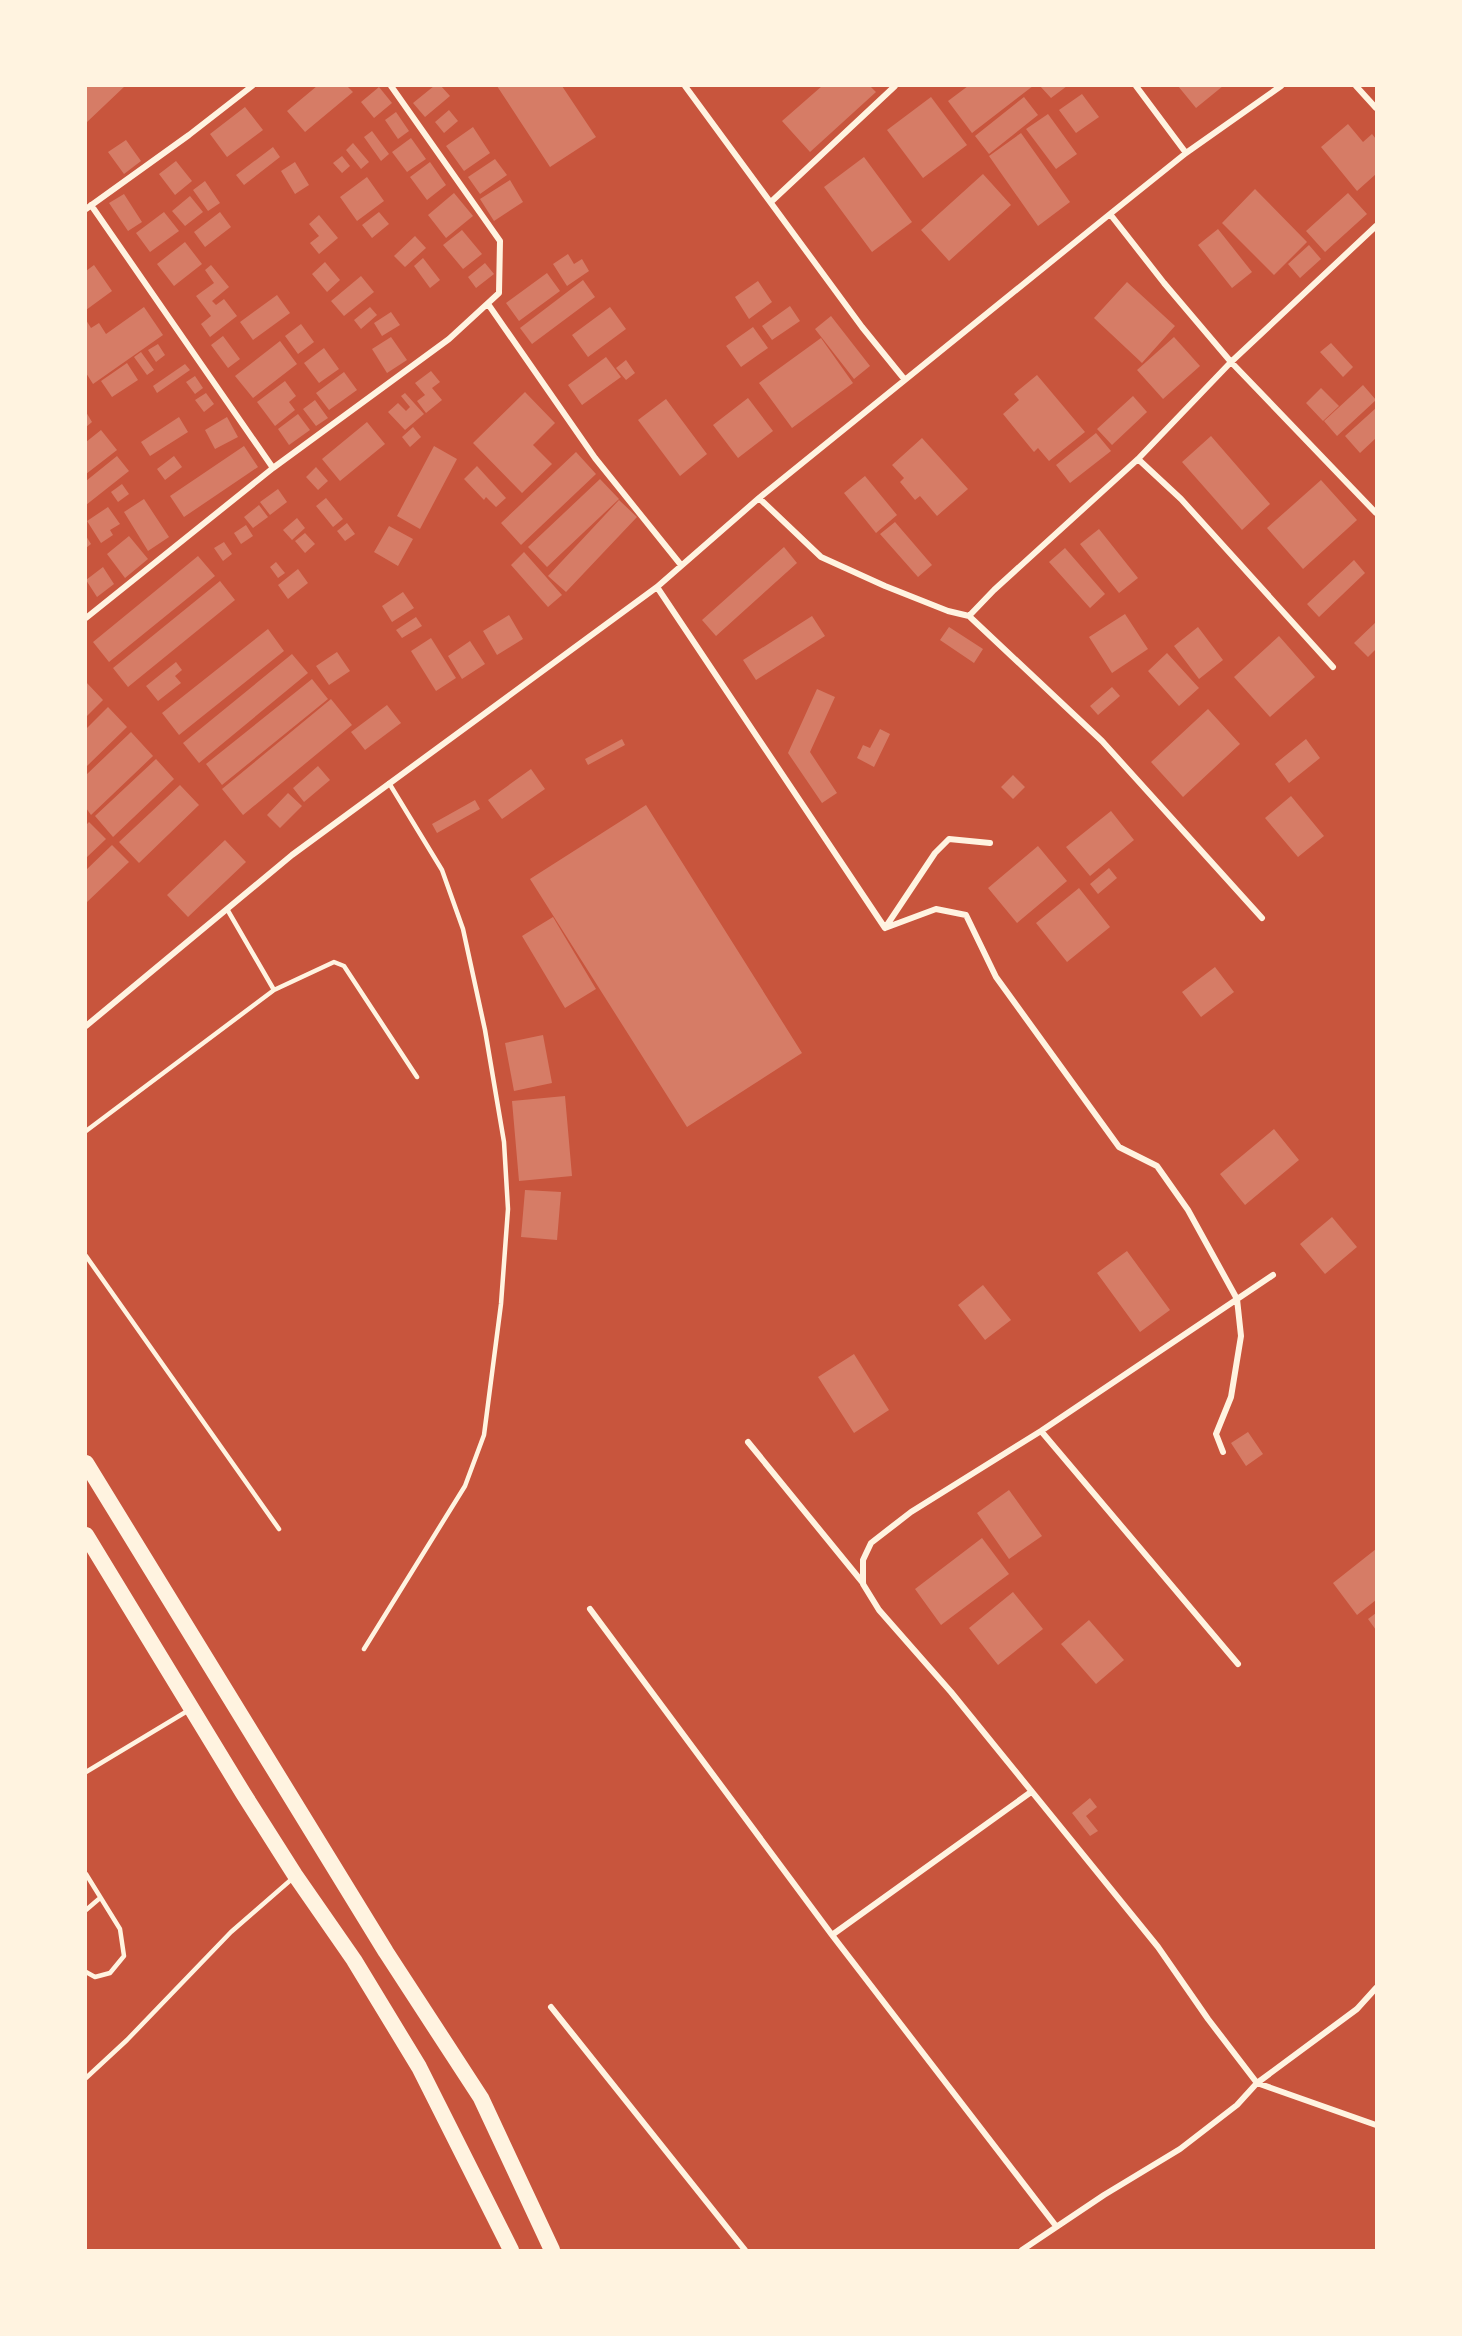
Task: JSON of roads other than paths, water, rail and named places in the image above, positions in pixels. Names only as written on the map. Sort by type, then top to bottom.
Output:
[{"type":"highway","points":[[86,1463],[342,1881],[481,2098],[552,2250]]},
{"type":"highway","points":[[86,1535],[295,1875],[354,1960],[419,2067],[511,2250]]},
{"type":"street","points":[[252,86],[189,135],[88,207],[273,468]]},
{"type":"street","points":[[86,618],[273,468],[449,339],[499,293],[500,241],[390,86]]},
{"type":"street","points":[[685,86],[772,201],[862,327],[904,380]]},
{"type":"street","points":[[772,201],[895,86]]},
{"type":"street","points":[[1136,86],[1186,153]]},
{"type":"street","points":[[86,1026],[292,855],[657,587],[759,498],[1110,214],[1186,153],[1281,86]]},
{"type":"street","points":[[1356,86],[1377,108]]},
{"type":"street","points":[[1110,214],[1231,362],[1377,513]]},
{"type":"street","points":[[969,616],[994,590],[1138,459],[1231,362],[1377,226]]},
{"type":"street","points":[[488,304],[595,458],[681,565]]},
{"type":"street","points":[[1138,459],[1181,499],[1333,667]]},
{"type":"street","points":[[759,498],[821,557],[885,586],[948,611],[969,616],[1102,741],[1262,918]]},
{"type":"street","points":[[657,587],[885,928]]},
{"type":"street","points":[[885,928],[935,853],[949,839],[990,843]]},
{"type":"street","points":[[885,928],[936,909],[966,915],[996,977],[1119,1148],[1157,1166],[1188,1210],[1237,1299],[1241,1336],[1231,1397],[1216,1434],[1223,1452]]},
{"type":"street","points":[[863,1584],[863,1560],[872,1543],[911,1512],[1041,1431],[1274,1275]]},
{"type":"street","points":[[1041,1431],[1238,1664]]},
{"type":"street","points":[[748,1442],[863,1584],[879,1610],[951,1692],[1158,1947],[1208,2019],[1257,2083],[1377,2125]]},
{"type":"street","points":[[590,1609],[832,1935],[1056,2226]]},
{"type":"street","points":[[832,1935],[1031,1792]]},
{"type":"street","points":[[1022,2250],[1180,2148],[1237,2105],[1257,2083],[1357,2009],[1377,1988]]},
{"type":"street","points":[[551,2007],[745,2250]]},
{"type":"lane","points":[[364,1649],[465,1486],[484,1435],[501,1304],[508,1209],[502,1131],[485,1030],[463,930],[442,870],[389,783]]},
{"type":"lane","points":[[227,909],[274,990]]},
{"type":"lane","points":[[86,1131],[274,990],[334,962],[344,966],[417,1077]]},
{"type":"lane","points":[[86,1256],[279,1529]]},
{"type":"lane","points":[[86,1772],[192,1709]]},
{"type":"lane","points":[[86,1874],[120,1929],[124,1956],[110,1973],[95,1977],[86,1972]]},
{"type":"lane","points":[[86,2078],[127,2040],[231,1932],[295,1875]]},
{"type":"lane","points":[[86,1910],[100,1898]]}]
